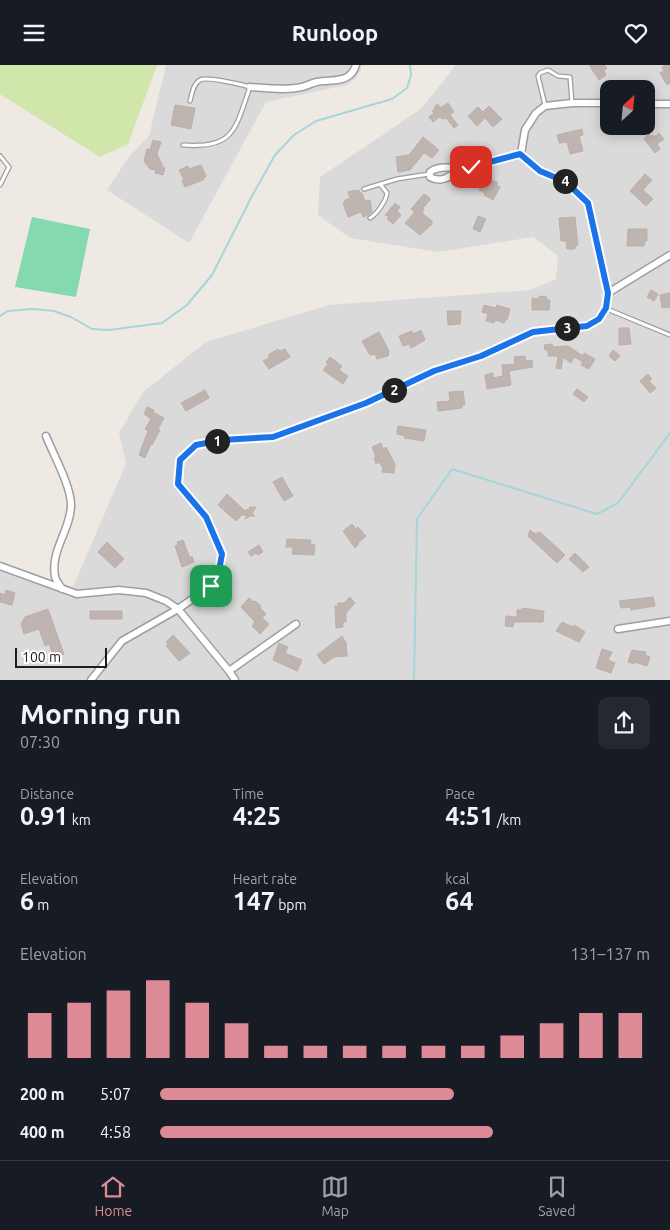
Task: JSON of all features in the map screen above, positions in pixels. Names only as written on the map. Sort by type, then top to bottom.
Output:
[{"type":"street","points":[[250,87],[290,89],[313,83],[338,81],[352,74],[356,65]]},
{"type":"street","points":[[520,154],[525,130],[536,113],[545,106],[572,103],[600,103]]},
{"type":"street","points":[[655,104],[670,104]]},
{"type":"street","points":[[461,169],[444,179],[435,180],[430,177],[432,170],[438,168],[465,169],[520,154]]},
{"type":"street","points":[[91,680],[122,641],[178,609],[211,586],[219,571],[222,554],[206,517],[178,484],[180,460],[196,445],[222,440],[273,437],[366,403],[434,371],[481,356],[533,332],[587,326],[599,319],[606,308],[608,293],[588,203],[566,182],[540,171],[520,154]]},
{"type":"street","points":[[608,293],[670,255]]},
{"type":"street","points":[[46,436],[67,487],[71,503],[70,519],[54,565],[55,578],[62,589]]},
{"type":"street","points":[[0,566],[77,594],[119,590],[146,593],[166,601],[178,609],[235,680]]},
{"type":"street","points":[[618,629],[670,621]]},
{"type":"street","points":[[229,671],[296,624]]},
{"type":"lane","points":[[545,106],[538,76],[540,73],[548,70],[558,76],[570,77],[572,103]]},
{"type":"lane","points":[[183,145],[200,146],[218,143],[230,136],[236,128],[250,87],[204,78],[197,83],[190,101]]},
{"type":"lane","points":[[0,156],[9,167],[0,185]]},
{"type":"lane","points":[[364,189],[396,179],[430,174]]},
{"type":"lane","points":[[370,218],[376,214],[387,195],[380,184]]},
{"type":"lane","points":[[606,308],[670,335]]},
{"type":"shaded area","points":[[166,65],[361,65],[361,70],[355,79],[347,85],[266,102],[189,243],[107,190],[128,158],[149,136]]},
{"type":"shaded area","points":[[456,65],[670,65],[670,680],[0,680],[0,563],[73,587],[126,464],[119,433],[143,392],[206,342],[329,305],[530,290],[556,279],[558,256],[533,237],[438,252],[350,238],[318,215],[320,177],[421,109]]},
{"type":"green space","points":[[0,65],[157,65],[128,144],[100,157],[0,94]]},
{"type":"green space","points":[[32,217],[90,229],[76,297],[15,287]]},
{"type":"building","points":[[589,65],[604,65],[607,68],[604,70],[606,75],[599,80]]},
{"type":"building","points":[[670,65],[670,83],[667,85],[660,73],[664,71],[662,67]]},
{"type":"building","points":[[448,103],[454,112],[450,115],[458,125],[454,128],[446,118],[439,117],[433,122],[429,117],[434,113],[432,111],[438,104],[440,108]]},
{"type":"building","points":[[175,105],[195,108],[191,129],[171,125]]},
{"type":"building","points":[[489,106],[502,119],[493,127],[485,118],[477,126],[468,116],[478,107],[483,112]]},
{"type":"building","points":[[582,129],[583,135],[579,136],[583,151],[570,154],[567,142],[559,143],[557,135]]},
{"type":"building","points":[[659,133],[664,139],[657,144],[660,149],[655,153],[644,139],[648,135],[651,137],[653,135],[654,137]]},
{"type":"building","points":[[423,137],[439,150],[432,158],[424,153],[410,170],[398,172],[396,157],[409,155]]},
{"type":"building","points":[[153,140],[161,142],[157,154],[165,168],[163,175],[155,173],[156,170],[150,169],[144,161],[147,149],[150,150]]},
{"type":"building","points":[[201,165],[206,176],[203,180],[185,187],[179,170],[188,166],[189,169]]},
{"type":"building","points":[[645,174],[652,180],[643,190],[653,199],[646,206],[630,191]]},
{"type":"building","points":[[485,180],[491,183],[492,180],[498,183],[496,185],[500,187],[493,200],[479,190]]},
{"type":"building","points":[[359,190],[362,193],[365,201],[370,200],[372,212],[368,215],[363,217],[361,212],[348,217],[343,203],[350,198],[348,192]]},
{"type":"building","points":[[424,194],[430,200],[423,208],[422,213],[432,221],[432,224],[420,235],[405,223],[415,212],[411,209]]},
{"type":"building","points":[[395,203],[400,207],[397,211],[401,215],[393,224],[387,219],[389,217],[385,215]]},
{"type":"building","points":[[478,216],[486,219],[480,232],[473,229]]},
{"type":"building","points":[[575,217],[578,245],[575,246],[575,249],[567,249],[566,241],[561,241],[559,218]]},
{"type":"building","points":[[628,229],[647,229],[647,241],[645,241],[644,246],[627,246]]},
{"type":"building","points":[[651,290],[658,294],[654,301],[647,297]]},
{"type":"building","points":[[670,293],[670,307],[662,308],[660,295]]},
{"type":"building","points":[[539,296],[547,297],[546,300],[550,300],[549,310],[532,310],[532,298],[539,299]]},
{"type":"building","points":[[484,305],[496,308],[497,305],[510,309],[507,320],[504,323],[495,320],[494,323],[486,321],[488,314],[482,312]]},
{"type":"building","points":[[447,311],[461,311],[460,324],[448,325]]},
{"type":"building","points":[[619,328],[629,328],[631,344],[619,345]]},
{"type":"building","points":[[421,330],[425,340],[411,348],[409,344],[403,346],[399,336],[412,331],[413,334]]},
{"type":"building","points":[[379,332],[389,351],[388,356],[377,359],[375,354],[370,355],[362,341]]},
{"type":"building","points":[[552,344],[553,347],[568,346],[583,356],[584,353],[595,359],[589,369],[581,365],[583,362],[574,357],[571,363],[563,357],[561,369],[556,368],[558,358],[556,356],[548,356],[548,350],[545,350],[544,345]]},
{"type":"building","points":[[278,349],[280,351],[285,349],[290,357],[269,369],[263,361],[270,357],[268,355]]},
{"type":"building","points":[[613,350],[620,356],[615,361],[609,356]]},
{"type":"building","points":[[525,356],[526,361],[532,360],[533,367],[509,371],[511,385],[487,389],[485,375],[493,373],[493,378],[503,376],[502,365],[515,364],[514,357]]},
{"type":"building","points":[[330,357],[342,366],[339,370],[348,376],[343,384],[323,370],[328,364],[326,362]]},
{"type":"building","points":[[648,374],[652,379],[649,381],[656,388],[650,393],[640,381]]},
{"type":"building","points":[[577,389],[588,397],[584,402],[573,394]]},
{"type":"building","points":[[205,390],[209,398],[186,411],[181,403]]},
{"type":"building","points":[[463,391],[465,405],[462,405],[462,408],[438,411],[437,402],[450,401],[449,392]]},
{"type":"building","points":[[147,407],[164,418],[158,429],[160,430],[145,458],[139,455],[148,431],[145,429],[151,419],[144,414]]},
{"type":"building","points":[[398,426],[426,430],[424,441],[404,438],[405,436],[397,434]]},
{"type":"building","points":[[381,443],[383,449],[386,447],[395,464],[394,473],[382,472],[383,468],[379,462],[376,464],[374,458],[376,457],[372,447]]},
{"type":"building","points":[[282,477],[293,496],[284,501],[273,482]]},
{"type":"building","points":[[227,494],[245,511],[247,509],[248,511],[250,507],[256,507],[252,514],[255,516],[245,519],[247,515],[242,515],[236,521],[218,505]]},
{"type":"building","points":[[352,524],[356,529],[358,527],[366,536],[355,548],[343,531]]},
{"type":"building","points":[[530,530],[535,534],[540,532],[565,555],[557,563],[528,536]]},
{"type":"building","points":[[287,539],[311,540],[310,544],[315,545],[314,555],[292,554],[293,547],[286,547]]},
{"type":"building","points":[[183,540],[190,558],[192,556],[194,562],[182,567],[175,546],[178,545],[177,542]]},
{"type":"building","points":[[107,542],[124,559],[115,568],[98,552]]},
{"type":"building","points":[[259,545],[263,552],[251,556],[248,552]]},
{"type":"building","points":[[575,553],[589,567],[583,572],[569,559]]},
{"type":"building","points":[[6,590],[15,593],[12,605],[0,602],[0,593],[5,595]]},
{"type":"building","points":[[350,597],[355,603],[346,613],[346,622],[343,622],[343,627],[336,628],[335,606],[338,606],[338,603],[344,603]]},
{"type":"building","points":[[653,597],[655,606],[631,610],[631,607],[621,608],[619,601]]},
{"type":"building","points":[[249,598],[261,606],[260,608],[266,614],[262,618],[269,624],[260,634],[252,626],[255,622],[241,607]]},
{"type":"building","points":[[522,608],[544,611],[543,622],[514,622],[513,627],[505,626],[506,616],[517,617],[517,610],[522,610]]},
{"type":"building","points":[[48,609],[64,654],[54,657],[49,644],[45,646],[39,629],[24,634],[21,624],[25,617]]},
{"type":"building","points":[[90,611],[122,611],[122,619],[90,619]]},
{"type":"building","points":[[562,622],[573,627],[574,625],[585,632],[579,642],[556,631]]},
{"type":"building","points":[[173,635],[190,653],[179,661],[166,646],[168,644],[166,642]]},
{"type":"building","points":[[342,636],[346,643],[347,656],[334,657],[324,664],[317,655]]},
{"type":"building","points":[[279,643],[288,647],[285,653],[302,660],[297,671],[273,660]]},
{"type":"building","points":[[602,649],[612,652],[608,660],[615,663],[611,673],[596,668]]},
{"type":"building","points":[[632,650],[646,652],[645,655],[650,657],[647,666],[628,662]]},
{"type":"waterway","points":[[0,316],[8,311],[33,309],[54,311],[71,317],[92,329],[109,330],[162,323],[187,305],[212,275],[275,155],[294,135],[316,121],[392,99],[407,88],[411,75],[410,65]]},
{"type":"waterway","points":[[414,680],[417,519],[452,469],[597,514],[618,503],[670,433]]},
{"type":"route","points":[[211,586],[219,571],[222,554],[206,517],[178,484],[180,460],[196,445],[222,440],[273,437],[366,403],[434,371],[481,356],[533,332],[587,326],[599,319],[606,308],[608,293],[588,203],[566,182],[540,171],[520,154],[471,167]]}]
